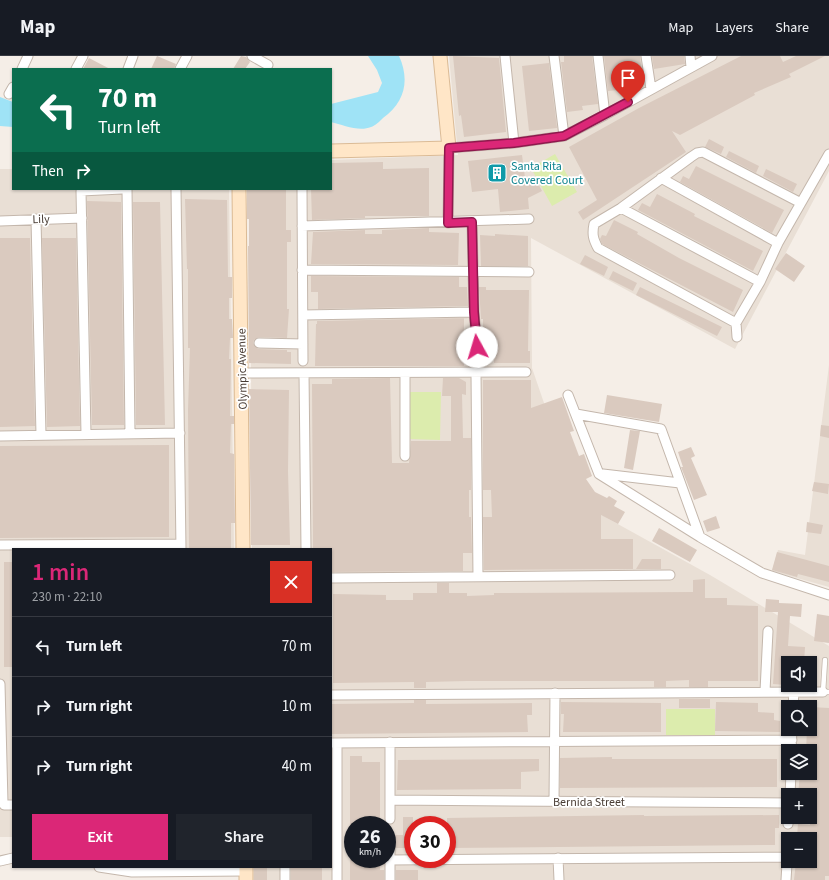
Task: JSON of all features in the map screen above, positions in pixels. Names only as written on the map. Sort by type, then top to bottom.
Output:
[{"type":"street","points":[[22,68],[28,56]]},
{"type":"street","points":[[77,68],[83,56]]},
{"type":"street","points":[[128,68],[132,56]]},
{"type":"street","points":[[181,68],[187,56]]},
{"type":"street","points":[[252,56],[268,65]]},
{"type":"street","points":[[440,56],[449,148],[448,223]]},
{"type":"street","points":[[505,56],[514,143]]},
{"type":"street","points":[[554,56],[564,136]]},
{"type":"street","points":[[598,56],[605,115]]},
{"type":"street","points":[[646,56],[651,89]]},
{"type":"street","points":[[690,56],[691,67]]},
{"type":"street","points":[[332,151],[449,148],[514,143],[564,136],[712,56]]},
{"type":"street","points":[[736,323],[598,248],[593,236],[594,224],[621,208],[696,153],[703,152],[801,202]]},
{"type":"street","points":[[737,337],[736,323],[760,282],[778,243],[801,202],[828,159]]},
{"type":"street","points":[[660,178],[778,243]]},
{"type":"street","points":[[86,434],[81,191],[102,190]]},
{"type":"street","points":[[127,190],[130,434]]},
{"type":"street","points":[[0,545],[46,547],[181,547],[176,190]]},
{"type":"street","name":"Olympic Avenue","points":[[238,190],[242,373],[243,548]]},
{"type":"street","points":[[302,190],[304,361]]},
{"type":"street","points":[[621,208],[760,282]]},
{"type":"street","name":"Lily","points":[[0,221],[82,218]]},
{"type":"street","points":[[36,219],[41,435]]},
{"type":"street","points":[[302,226],[448,223],[529,219]]},
{"type":"street","points":[[472,222],[474,312],[477,347]]},
{"type":"street","points":[[302,270],[529,272]]},
{"type":"street","points":[[303,315],[474,312]]},
{"type":"street","points":[[259,343],[303,344]]},
{"type":"street","points":[[476,372],[478,577]]},
{"type":"street","points":[[242,373],[526,372]]},
{"type":"street","points":[[304,373],[306,548]]},
{"type":"street","points":[[405,373],[405,456]]},
{"type":"street","points":[[568,395],[599,474],[762,574],[829,595]]},
{"type":"street","points":[[576,414],[661,429],[700,537]]},
{"type":"street","points":[[0,436],[180,433]]},
{"type":"street","points":[[599,474],[680,483]]},
{"type":"street","points":[[332,578],[670,575]]},
{"type":"street","points":[[765,691],[768,632]]},
{"type":"street","points":[[0,684],[3,803],[4,805],[12,805]]},
{"type":"street","points":[[332,695],[781,691]]},
{"type":"street","points":[[554,801],[555,693]]},
{"type":"street","points":[[792,736],[792,744]]},
{"type":"street","points":[[337,880],[334,743],[792,740]]},
{"type":"street","points":[[390,742],[390,816]]},
{"type":"street","name":"Bernida Street","points":[[390,800],[781,803]]},
{"type":"street","points":[[396,860],[558,858],[781,852]]},
{"type":"street","points":[[0,860],[12,858]]},
{"type":"street","points":[[558,858],[559,880]]},
{"type":"street","points":[[106,868],[132,872],[185,869],[246,873]]},
{"type":"street","points":[[285,868],[285,880]]},
{"type":"street","points":[[390,868],[390,880]]},
{"type":"street","points":[[786,868],[786,880]]},
{"type":"lane","points":[[825,660],[826,692]]},
{"type":"shaded area","points":[[449,56],[829,56],[829,171],[735,349],[531,238],[532,368],[578,502],[710,575],[829,646],[829,880],[252,880],[252,868],[332,868],[332,548],[252,548],[250,190],[332,190],[332,160],[458,155]]},
{"type":"shaded area","points":[[0,169],[12,169],[12,190],[229,190],[234,548],[12,548],[12,837],[0,837]]},
{"type":"shaded area","points":[[829,365],[829,587],[772,571],[778,550],[805,555]]},
{"type":"green space","points":[[555,154],[577,192],[552,206],[531,168]]},
{"type":"green space","points":[[410,392],[441,392],[440,440],[409,439]]},
{"type":"green space","points":[[666,709],[715,709],[715,735],[666,735]]},
{"type":"water","points":[[368,56],[399,56],[405,82],[401,98],[390,112],[374,126],[361,129],[332,122],[332,104],[378,92],[382,83],[377,70]]},
{"type":"water","points":[[0,97],[12,102],[12,127],[0,126]]},
{"type":"building","points":[[157,56],[176,64],[174,68],[151,68]]},
{"type":"building","points":[[241,56],[246,57],[250,62],[246,68],[234,68]]},
{"type":"building","points":[[453,56],[499,58],[506,132],[464,137],[461,115],[459,116]]},
{"type":"building","points":[[564,56],[592,56],[598,104],[582,106],[583,110],[567,112],[561,62],[564,62]]},
{"type":"building","points":[[604,56],[640,56],[644,84],[629,86],[629,89],[608,91]]},
{"type":"building","points":[[652,56],[684,56],[685,64],[654,69]]},
{"type":"building","points":[[741,56],[780,56],[783,62],[796,56],[825,56],[789,74],[791,77],[754,93],[755,95],[680,135],[672,131],[686,152],[583,220],[578,212],[597,200],[569,147],[639,108]]},
{"type":"building","points":[[89,58],[108,68],[84,68]]},
{"type":"building","points":[[549,63],[557,128],[529,131],[522,66]]},
{"type":"building","points":[[709,139],[724,147],[721,154],[705,147]]},
{"type":"building","points":[[729,151],[759,166],[756,173],[726,157]]},
{"type":"building","name":"Santa Rita Covered Court","points":[[522,155],[526,185],[536,180],[542,191],[528,198],[529,209],[500,212],[498,189],[472,192],[468,161]]},
{"type":"building","points":[[383,162],[383,169],[429,168],[429,216],[365,216],[365,218],[312,220],[311,190],[332,190],[332,163]]},
{"type":"building","points":[[696,166],[784,210],[772,233],[680,182],[683,176],[689,179]]},
{"type":"building","points":[[766,169],[797,184],[793,192],[763,176]]},
{"type":"building","points":[[247,190],[286,190],[286,230],[291,230],[291,242],[287,242],[287,309],[289,309],[287,338],[259,337],[254,340],[253,343],[258,349],[287,350],[287,352],[291,352],[291,364],[249,363],[249,219],[247,219]]},
{"type":"building","points":[[657,194],[695,214],[694,216],[763,251],[753,271],[638,210],[642,203],[650,207]]},
{"type":"building","points":[[185,199],[227,200],[228,277],[232,277],[232,298],[229,298],[229,319],[232,319],[233,338],[230,338],[229,359],[231,359],[230,416],[234,416],[234,424],[231,424],[230,453],[234,454],[235,523],[231,523],[231,548],[189,548],[188,410],[190,348],[188,348]]},
{"type":"building","points":[[87,201],[121,202],[124,425],[92,425]]},
{"type":"building","points":[[133,202],[160,202],[165,425],[136,425]]},
{"type":"building","points":[[614,220],[638,232],[637,234],[679,258],[743,290],[733,312],[602,244],[600,239],[602,235],[606,236]]},
{"type":"building","points":[[429,228],[429,232],[459,233],[458,265],[311,264],[313,232],[365,230],[365,234],[382,234],[382,230]]},
{"type":"building","points":[[495,234],[528,236],[528,266],[481,266],[480,235],[495,236]]},
{"type":"building","points":[[0,238],[30,238],[35,426],[0,427]]},
{"type":"building","points":[[42,238],[76,238],[80,426],[47,427]]},
{"type":"building","points":[[786,253],[805,266],[794,282],[775,269]]},
{"type":"building","points":[[585,255],[608,267],[604,276],[580,264]]},
{"type":"building","points":[[613,271],[637,283],[633,291],[609,279]]},
{"type":"building","points":[[311,276],[459,277],[459,287],[467,287],[468,306],[318,309],[318,292],[311,292]]},
{"type":"building","points":[[479,287],[486,287],[486,290],[529,290],[528,351],[530,351],[530,363],[494,363],[494,360],[464,358],[464,366],[315,366],[317,321],[464,318],[464,349],[471,349],[475,353],[480,352],[483,347],[483,319],[481,319]]},
{"type":"building","points":[[640,287],[722,327],[717,336],[636,295]]},
{"type":"building","points":[[390,378],[392,463],[409,463],[411,441],[451,441],[451,396],[442,396],[443,378],[459,378],[466,382],[466,395],[462,394],[463,438],[471,438],[471,490],[469,490],[469,517],[471,517],[472,553],[463,553],[463,571],[332,572],[332,548],[313,548],[312,384],[332,384],[332,379]]},
{"type":"building","points":[[483,380],[531,380],[531,408],[562,397],[574,431],[570,432],[579,456],[584,454],[592,476],[586,479],[595,492],[607,498],[609,496],[617,501],[614,506],[625,512],[618,524],[601,515],[601,539],[633,539],[633,569],[484,570],[483,517],[492,517],[491,490],[483,490]]},
{"type":"building","points":[[249,389],[289,390],[288,471],[290,545],[251,545]]},
{"type":"building","points":[[607,395],[662,404],[659,422],[604,413]]},
{"type":"building","points":[[821,425],[829,426],[829,438],[820,436]]},
{"type":"building","points":[[630,430],[640,431],[633,470],[624,468]]},
{"type":"building","points":[[169,445],[169,537],[0,538],[0,446]]},
{"type":"building","points":[[691,447],[695,456],[691,458],[707,495],[694,500],[681,467],[683,467],[678,452]]},
{"type":"building","points":[[814,482],[829,484],[828,494],[812,491]]},
{"type":"building","points":[[716,516],[720,528],[707,532],[703,521]]},
{"type":"building","points":[[807,522],[823,525],[821,534],[806,532]]},
{"type":"building","points":[[659,528],[697,550],[690,562],[652,541]]},
{"type":"building","points":[[777,552],[829,566],[829,582],[798,574],[797,577],[772,570]]},
{"type":"building","points":[[642,559],[661,559],[661,569],[636,569]]},
{"type":"building","points":[[4,562],[12,562],[12,667],[4,667]]},
{"type":"building","points":[[705,579],[705,598],[727,598],[727,605],[758,606],[758,681],[708,681],[708,687],[689,687],[689,680],[666,681],[666,687],[654,687],[654,681],[426,682],[426,688],[414,688],[414,682],[333,683],[333,594],[386,595],[386,600],[413,600],[413,593],[437,593],[437,583],[449,583],[449,593],[467,593],[467,596],[494,595],[494,593],[693,592],[693,580]]},
{"type":"building","points":[[766,599],[779,600],[779,603],[802,604],[801,617],[790,616],[788,646],[805,647],[804,656],[781,656],[781,685],[773,684],[778,612],[765,612]]},
{"type":"building","points":[[817,614],[829,616],[829,643],[814,641]]},
{"type":"building","points":[[679,699],[710,699],[710,708],[679,708]]},
{"type":"building","points":[[414,700],[426,700],[426,704],[532,703],[532,715],[527,715],[528,732],[332,734],[332,704],[414,703]]},
{"type":"building","points":[[561,702],[661,703],[661,732],[563,732],[564,714],[561,714]]},
{"type":"building","points":[[716,702],[758,703],[758,712],[774,713],[774,720],[780,721],[780,732],[715,731]]},
{"type":"building","points":[[817,707],[829,708],[829,876],[825,876],[825,880],[794,880],[795,868],[817,868],[817,832],[797,832],[798,824],[817,824],[817,788],[799,788],[799,780],[817,780],[817,744],[806,744],[807,736],[817,736]]},
{"type":"building","points":[[350,756],[362,756],[362,762],[380,762],[380,816],[350,816]]},
{"type":"building","points":[[612,757],[612,759],[777,759],[777,787],[560,788],[560,758]]},
{"type":"building","points":[[539,759],[539,771],[521,772],[521,789],[397,790],[398,760]]},
{"type":"building","points":[[779,815],[779,828],[775,828],[775,845],[456,848],[456,818]]},
{"type":"building","points":[[404,817],[404,848],[396,848],[396,835],[403,835]]},
{"type":"building","points":[[254,868],[267,868],[267,880],[254,880]]},
{"type":"building","points":[[291,868],[322,868],[322,880],[291,880]]},
{"type":"building","points":[[350,868],[380,868],[380,870],[384,870],[384,880],[350,880]]},
{"type":"building","points":[[396,870],[418,870],[418,880],[396,880]]},
{"type":"place","name":"Santa Rita Covered Court","points":[[497,173]]},
{"type":"route","points":[[477,347],[474,312],[472,222],[448,223],[449,148],[514,143],[564,136],[628,102]]}]
